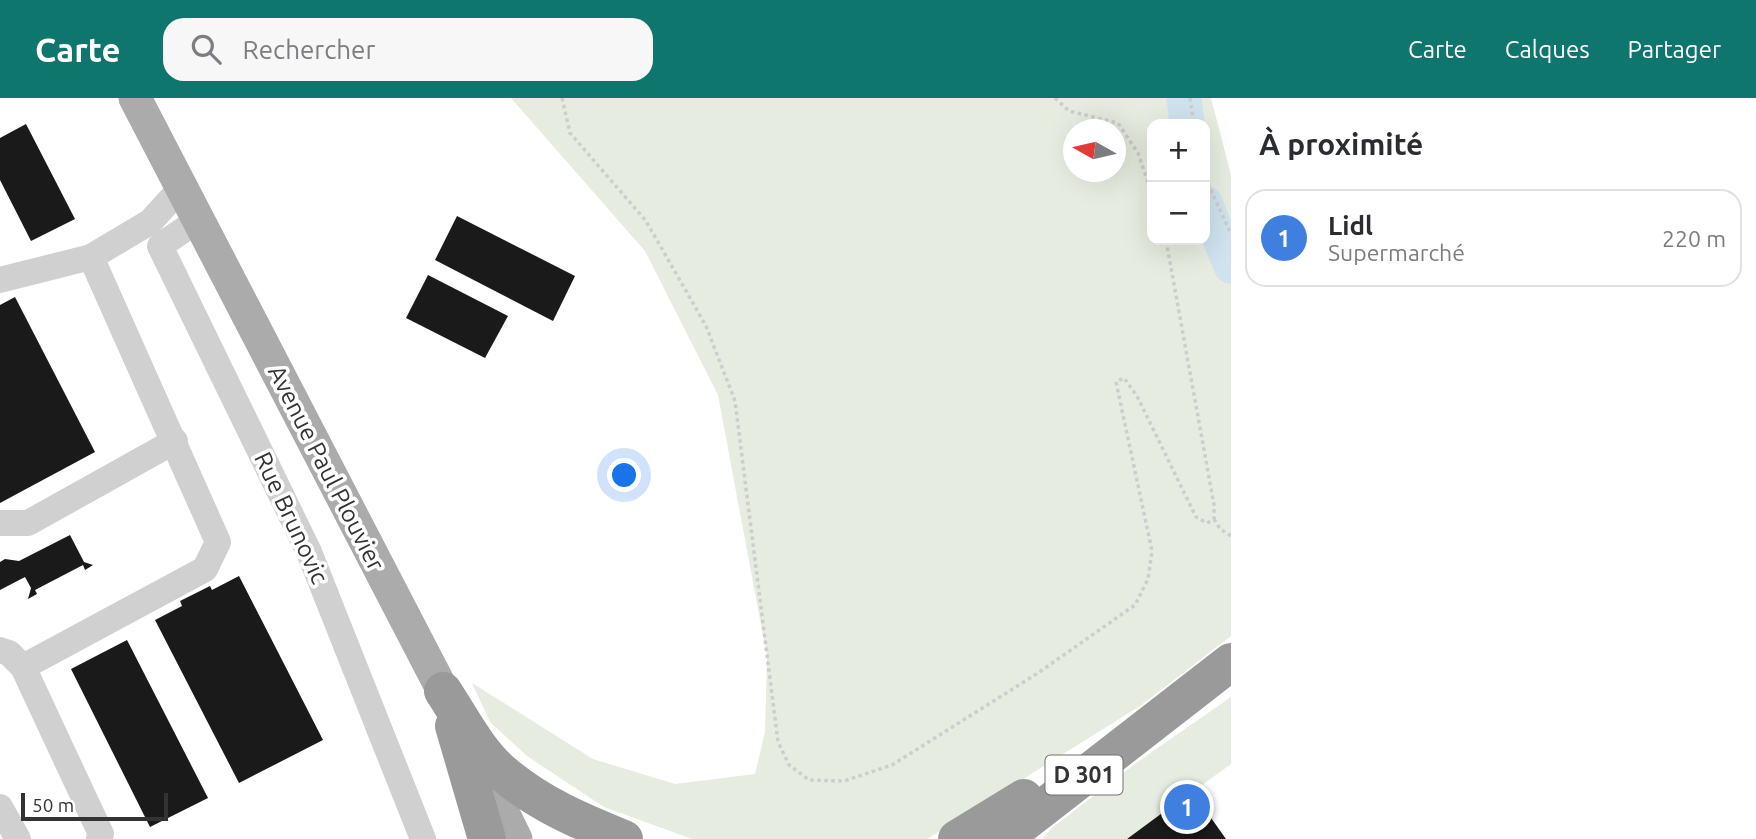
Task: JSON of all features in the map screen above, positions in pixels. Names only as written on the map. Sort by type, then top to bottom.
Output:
[{"type":"highway","name":"D 301","points":[[1003,839],[1231,662]]},
{"type":"highway","points":[[443,691],[487,839]]},
{"type":"highway","points":[[443,691],[482,749],[503,774],[538,800],[624,839]]},
{"type":"highway","points":[[957,839],[1166,712]]},
{"type":"main road","name":"Avenue Paul Plouvier","points":[[135,98],[443,691],[516,839]]},
{"type":"street","points":[[155,234],[181,188]]},
{"type":"street","points":[[0,280],[91,257],[198,220]]},
{"type":"street","name":"Rue Brunovic","points":[[155,234],[309,552],[423,839]]},
{"type":"street","points":[[23,667],[205,569],[218,542],[91,257]]},
{"type":"street","points":[[0,523],[28,523],[175,441]]},
{"type":"street","points":[[0,650],[9,653],[23,667],[102,834],[99,839]]},
{"type":"street","points":[[0,807],[18,839]]},
{"type":"path","points":[[562,98],[570,133],[646,221],[706,326],[735,401],[778,742],[789,765],[808,780],[844,781],[892,765],[1038,673],[1135,605],[1149,579],[1152,551],[1116,382],[1124,378],[1137,396],[1196,517],[1207,523],[1214,519]]},
{"type":"path","points":[[1055,98],[1069,111],[1118,123],[1138,153],[1148,182]]},
{"type":"path","points":[[1190,98],[1193,119]]},
{"type":"path","points":[[1207,182],[1231,234]]},
{"type":"path","points":[[1167,245],[1214,505],[1214,519],[1220,528],[1231,536]]},
{"type":"shaded area","points":[[511,98],[1211,98],[1231,175],[1231,636],[1140,706],[927,839],[692,839],[604,807],[527,756],[490,722],[472,683],[593,759],[675,784],[755,774],[765,732],[767,657],[718,395],[645,251]]},
{"type":"shaded area","points":[[1231,697],[1231,764],[1127,839],[1042,839],[1052,828],[1139,761]]},
{"type":"building","points":[[26,124],[75,219],[31,241],[0,180],[0,138]]},
{"type":"building","points":[[457,216],[575,276],[553,321],[435,260]]},
{"type":"building","points":[[428,275],[508,316],[485,358],[406,318]]},
{"type":"building","points":[[15,297],[95,452],[0,503],[0,305]]},
{"type":"building","points":[[70,535],[84,562],[93,565],[85,570],[83,565],[35,590],[37,594],[28,599],[31,588],[25,577],[0,590],[0,562],[5,559],[19,561]]},
{"type":"building","points":[[239,576],[323,740],[239,783],[155,620],[182,606],[180,601],[210,586],[212,590]]},
{"type":"building","points":[[127,640],[208,798],[150,827],[71,669]]},
{"type":"building","points":[[1192,791],[1226,839],[1127,839]]},
{"type":"waterway","points":[[1184,98],[1186,119]]},
{"type":"waterway","points":[[1210,215],[1231,266]]},
{"type":"place","name":"Lidl","points":[[1187,807]]}]
